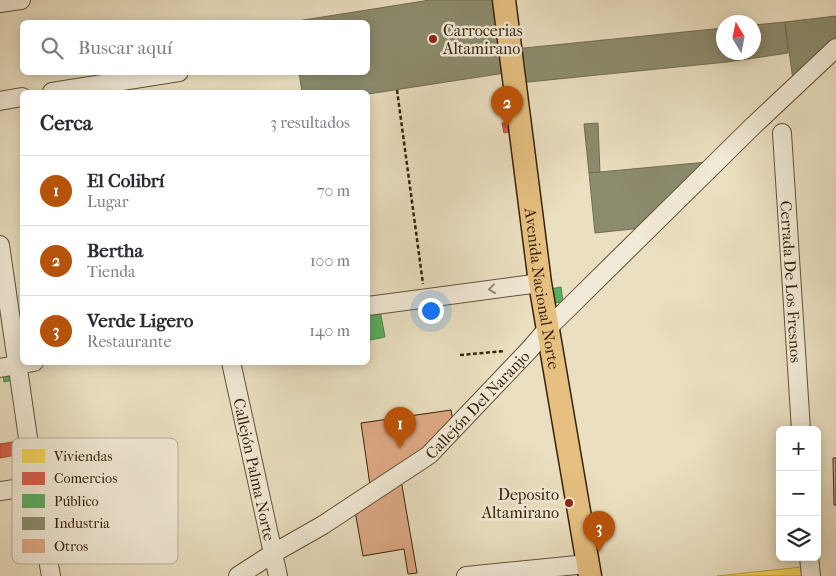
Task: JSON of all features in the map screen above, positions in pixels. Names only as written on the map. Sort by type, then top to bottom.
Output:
[{"type":"main road","name":"Avenida Nacional Norte","points":[[504,0],[540,283],[589,570]]},
{"type":"street","points":[[0,3],[20,0]]},
{"type":"street","name":"Callejón Del Naranjo","points":[[238,576],[323,525],[428,455],[548,328],[836,48]]},
{"type":"street","points":[[65,90],[160,75]]},
{"type":"street","points":[[0,101],[20,97]]},
{"type":"street","name":"Cerrada De Los Fresnos","points":[[782,133],[801,426]]},
{"type":"street","points":[[0,245],[20,337]]},
{"type":"street","points":[[370,306],[540,283]]},
{"type":"street","points":[[0,368],[20,365]]},
{"type":"street","points":[[26,365],[31,438]]},
{"type":"street","name":"Callejón Palma Norte","points":[[232,365],[278,576]]},
{"type":"street","points":[[809,561],[811,576]]},
{"type":"street","points":[[466,576],[589,570]]},
{"type":"path","points":[[397,90],[424,298]]},
{"type":"path","points":[[460,355],[530,349]]},
{"type":"building: Viviendas","points":[[810,566],[811,576],[717,576]]},
{"type":"building: Comercios","points":[[510,122],[512,131],[504,133],[502,123]]},
{"type":"building: Comercios","points":[[12,442],[12,456],[0,458],[0,444]]},
{"type":"building: Público","points":[[561,287],[563,302],[552,303],[550,289]]},
{"type":"building: Público","points":[[380,310],[385,337],[370,340],[370,312]]},
{"type":"building: Público","points":[[11,373],[13,380],[4,382],[3,374]]},
{"type":"building: Industria","name":"Carrocerias Altamirano","points":[[430,0],[493,0],[505,73],[370,94],[370,90],[302,90],[299,75],[370,75],[370,20],[304,20]]},
{"type":"building: Industria","points":[[836,16],[836,45],[794,87],[785,22]]},
{"type":"building: Industria","points":[[785,22],[788,53],[761,57],[761,24]]},
{"type":"building: Industria","points":[[716,29],[716,60],[741,60],[518,83],[514,49]]},
{"type":"building: Industria","points":[[598,123],[600,173],[589,173],[584,124]]},
{"type":"building: Industria","points":[[718,161],[651,227],[595,233],[589,173]]},
{"type":"building: Otros","points":[[451,410],[454,429],[371,492],[361,423]]},
{"type":"building: Otros","points":[[833,458],[836,458],[836,505],[834,505]]},
{"type":"building: Otros","points":[[401,480],[417,573],[408,574],[404,549],[363,556],[355,511]]},
{"type":"place","name":"Carrocerias Altamirano","points":[[433,39]]},
{"type":"place","name":"Bertha","points":[[507,127]]},
{"type":"place","name":"El Colibrí","points":[[400,448]]},
{"type":"place","name":"Deposito Altamirano","points":[[569,503]]},
{"type":"place","name":"Verde Ligero","points":[[599,552]]}]
